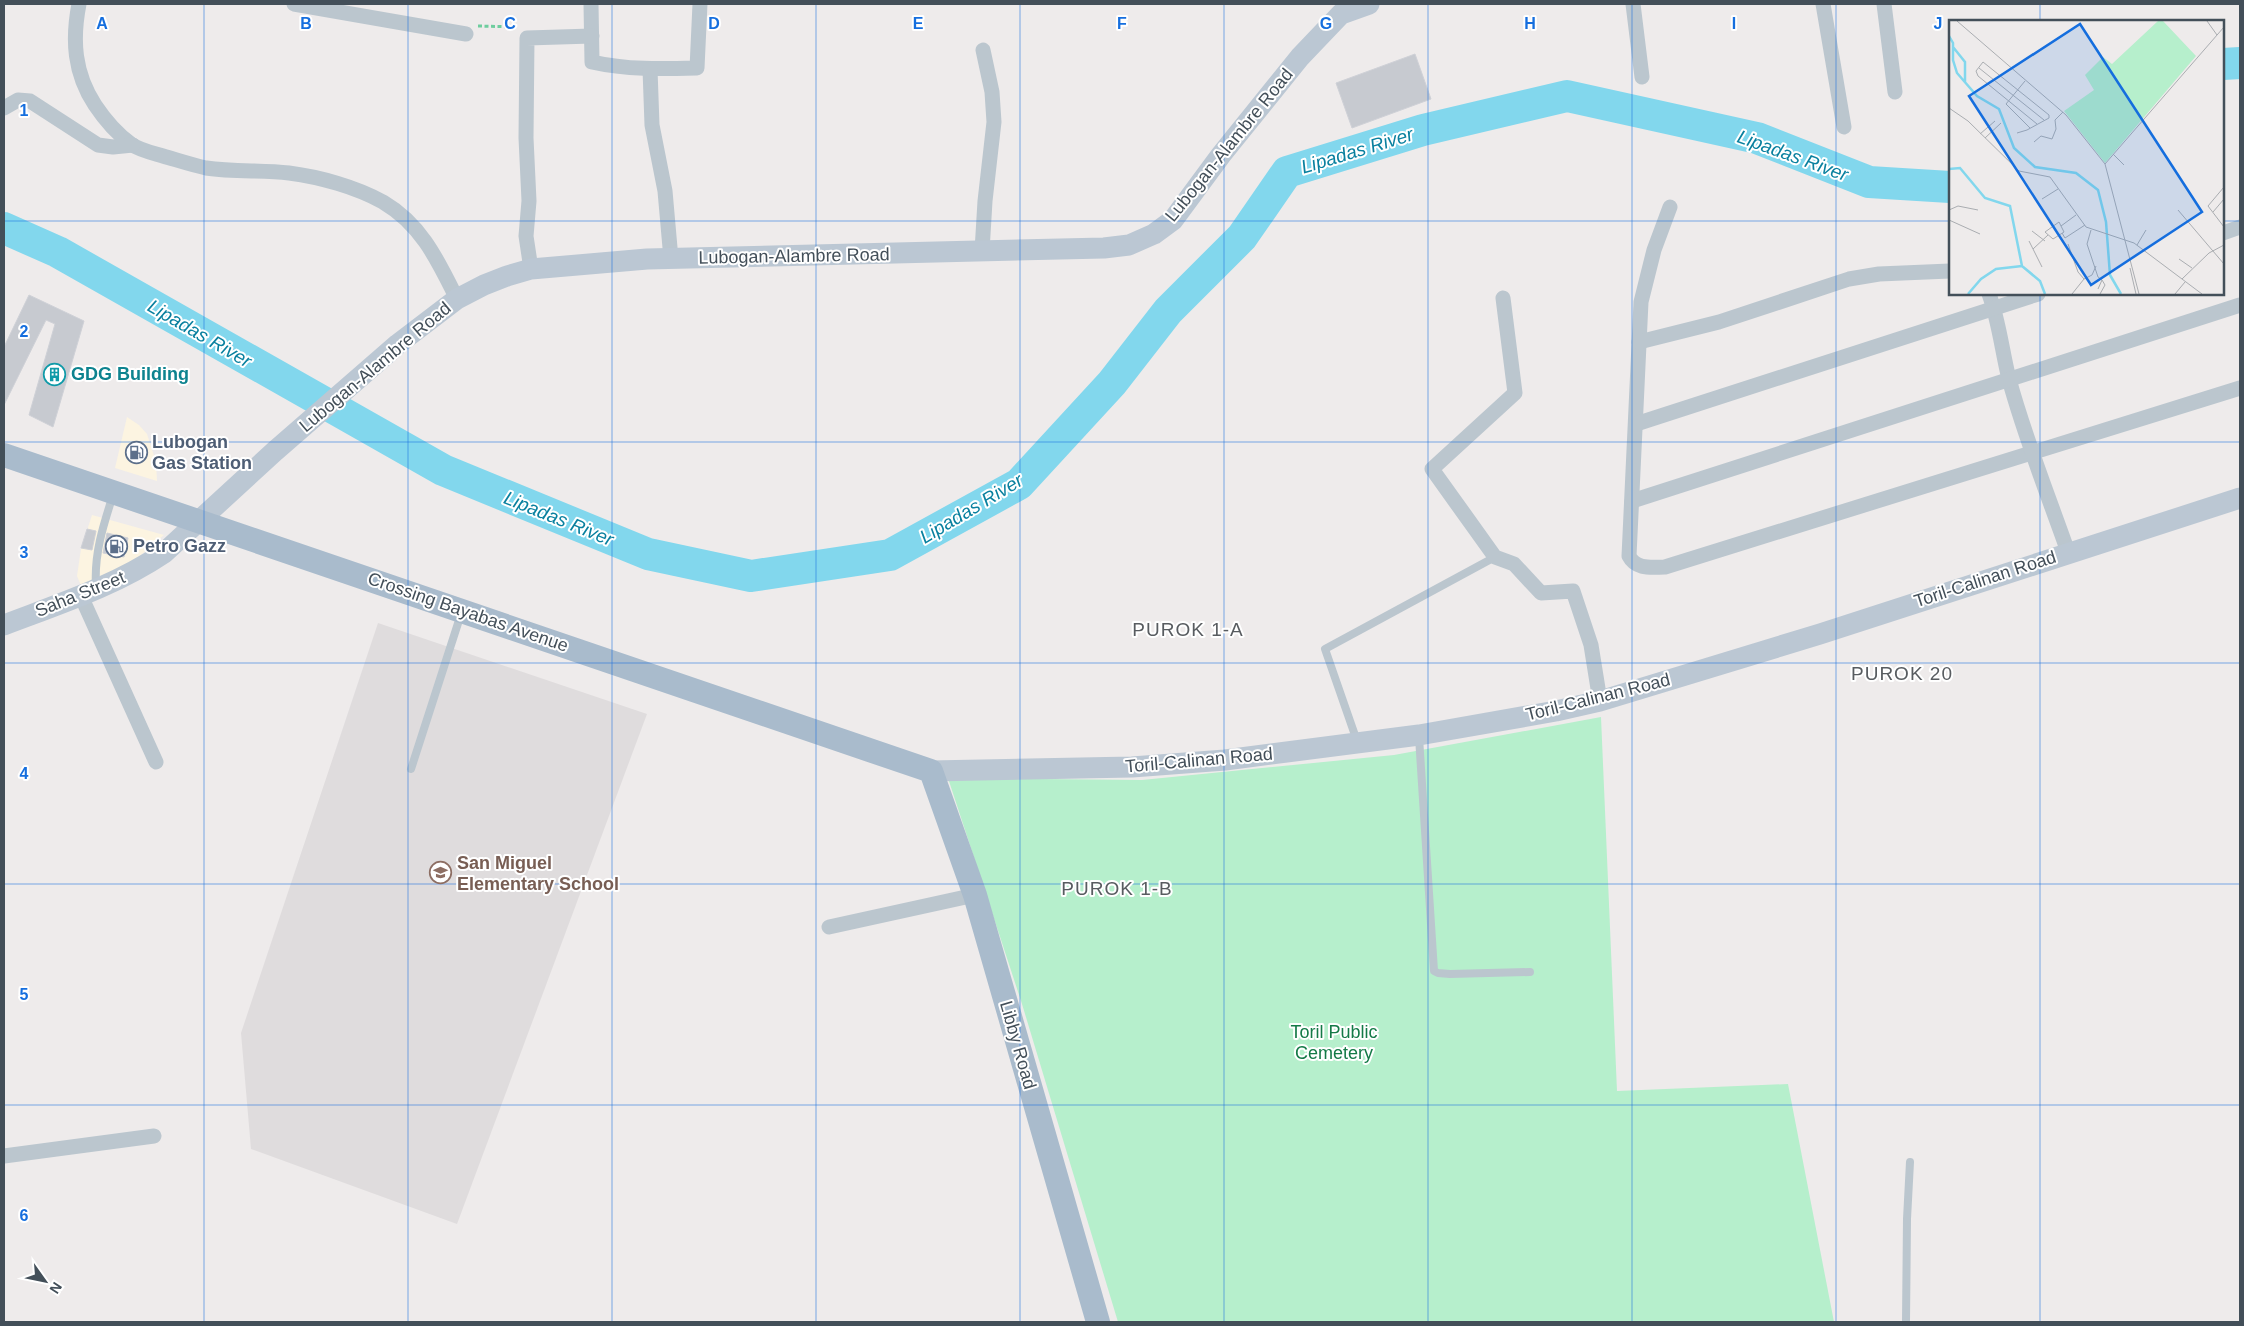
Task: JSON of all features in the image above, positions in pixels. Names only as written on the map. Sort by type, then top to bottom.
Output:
[{"type":"main road","name":"Crossing Bayabas Avenue","points":[[4,455],[931,771]]},
{"type":"main road","name":"Libby Road","points":[[931,771],[976,895],[1098,1322]]},
{"type":"street","points":[[80,4],[74,41],[76,63],[91,98],[104,118],[133,145]]},
{"type":"street","points":[[294,4],[466,34]]},
{"type":"street","points":[[591,4],[592,62],[650,69],[697,68],[700,4]]},
{"type":"street","name":"Lubogan-Alambre Road","points":[[200,521],[275,451],[417,329],[458,299],[484,285],[531,269],[590,263],[671,259],[1104,248],[1129,244],[1154,234],[1173,220],[1221,155],[1300,57],[1341,14],[1370,4]]},
{"type":"street","points":[[1633,4],[1642,77]]},
{"type":"street","points":[[1823,4],[1844,127]]},
{"type":"street","points":[[1884,4],[1895,92]]},
{"type":"street","points":[[531,269],[526,236],[529,200],[526,138],[527,38],[592,36]]},
{"type":"street","points":[[982,251],[985,201],[994,122],[992,92],[983,50]]},
{"type":"street","points":[[650,69],[652,125],[665,190],[671,259]]},
{"type":"street","points":[[4,108],[18,100],[30,101],[98,145],[113,147],[133,145],[205,167],[290,173],[358,191],[382,202],[405,218],[420,233],[433,251],[458,299]]},
{"type":"street","points":[[1670,207],[1654,250],[1641,302],[1629,556],[1637,565],[1647,568],[1665,567],[2240,388]]},
{"type":"street","points":[[2224,233],[2240,227]]},
{"type":"street","points":[[1639,342],[1719,322],[1849,279],[1879,274],[1949,270]]},
{"type":"street","points":[[1636,424],[1991,301],[2031,295]]},
{"type":"street","points":[[1503,298],[1515,393],[1432,470],[1494,557],[1514,564],[1541,593],[1573,591],[1591,645],[1600,701]]},
{"type":"street","points":[[1991,301],[2010,379],[2032,452],[2068,552]]},
{"type":"street","points":[[1632,501],[2240,305]]},
{"type":"street","name":"Toril-Calinan Road","points":[[931,771],[1171,765],[1358,743],[1531,716],[1600,701],[1820,634],[2068,552],[2240,498]]},
{"type":"street","name":"Saha Street","points":[[4,625],[88,593],[147,565],[164,553],[200,521]]},
{"type":"street","points":[[88,593],[156,762]]},
{"type":"street","points":[[829,926],[976,895]]},
{"type":"street","points":[[4,1156],[154,1136]]},
{"type":"lane","points":[[88,593],[102,528],[114,492]]},
{"type":"lane","points":[[1358,743],[1325,649],[1494,557]]},
{"type":"lane","points":[[411,769],[462,610]]},
{"type":"lane","points":[[1419,734],[1434,971],[1438,974],[1530,972]]},
{"type":"lane","points":[[1906,1322],[1907,1219],[1910,1162]]},
{"type":"path","points":[[466,34],[475,26],[508,26],[522,29],[527,38]]},
{"type":"shaded area","points":[[127,417],[139,425],[147,434],[156,462],[157,481],[115,468]]},
{"type":"shaded area","points":[[92,515],[164,535],[135,560],[82,588],[77,576],[81,549]]},
{"type":"shaded area","name":"San Miguel Elementary School","points":[[378,623],[647,714],[457,1224],[251,1149],[241,1033]]},
{"type":"green space","name":"Toril Public Cemetery","points":[[1601,717],[1617,1091],[1788,1084],[1834,1322],[1118,1322],[1022,1004],[948,778],[1142,780],[1394,755]]},
{"type":"building","points":[[1415,54],[1431,99],[1352,128],[1336,83]]},
{"type":"building","name":"GDG Building","points":[[29,295],[84,321],[53,427],[29,415],[55,324],[46,320],[4,405],[4,347]]},
{"type":"building","points":[[87,529],[96,531],[92,550],[81,548]]},
{"type":"building","name":"Petro Gazz","points":[[107,533],[128,538],[124,557],[103,553]]},
{"type":"waterway","name":"Lipadas River","points":[[2224,64],[2240,63]]},
{"type":"waterway","name":"Lipadas River","points":[[4,228],[58,252],[443,470],[648,554],[751,576],[890,555],[1019,484],[1112,383],[1168,311],[1242,237],[1287,172],[1423,130],[1567,96],[1757,138],[1869,182],[1949,187]]},
{"type":"place","name":"GDG Building","points":[[55,374]]},
{"type":"place","name":"Lubogan Gas Station","points":[[136,452]]},
{"type":"place","name":"Petro Gazz","points":[[117,546]]},
{"type":"place","name":"San Miguel Elementary School","points":[[441,873]]},
{"type":"district","name":"PUROK 1-A","points":[[1188,629]]},
{"type":"district","name":"PUROK 20","points":[[1902,673]]},
{"type":"district","name":"PUROK 1-B","points":[[1117,888]]}]
